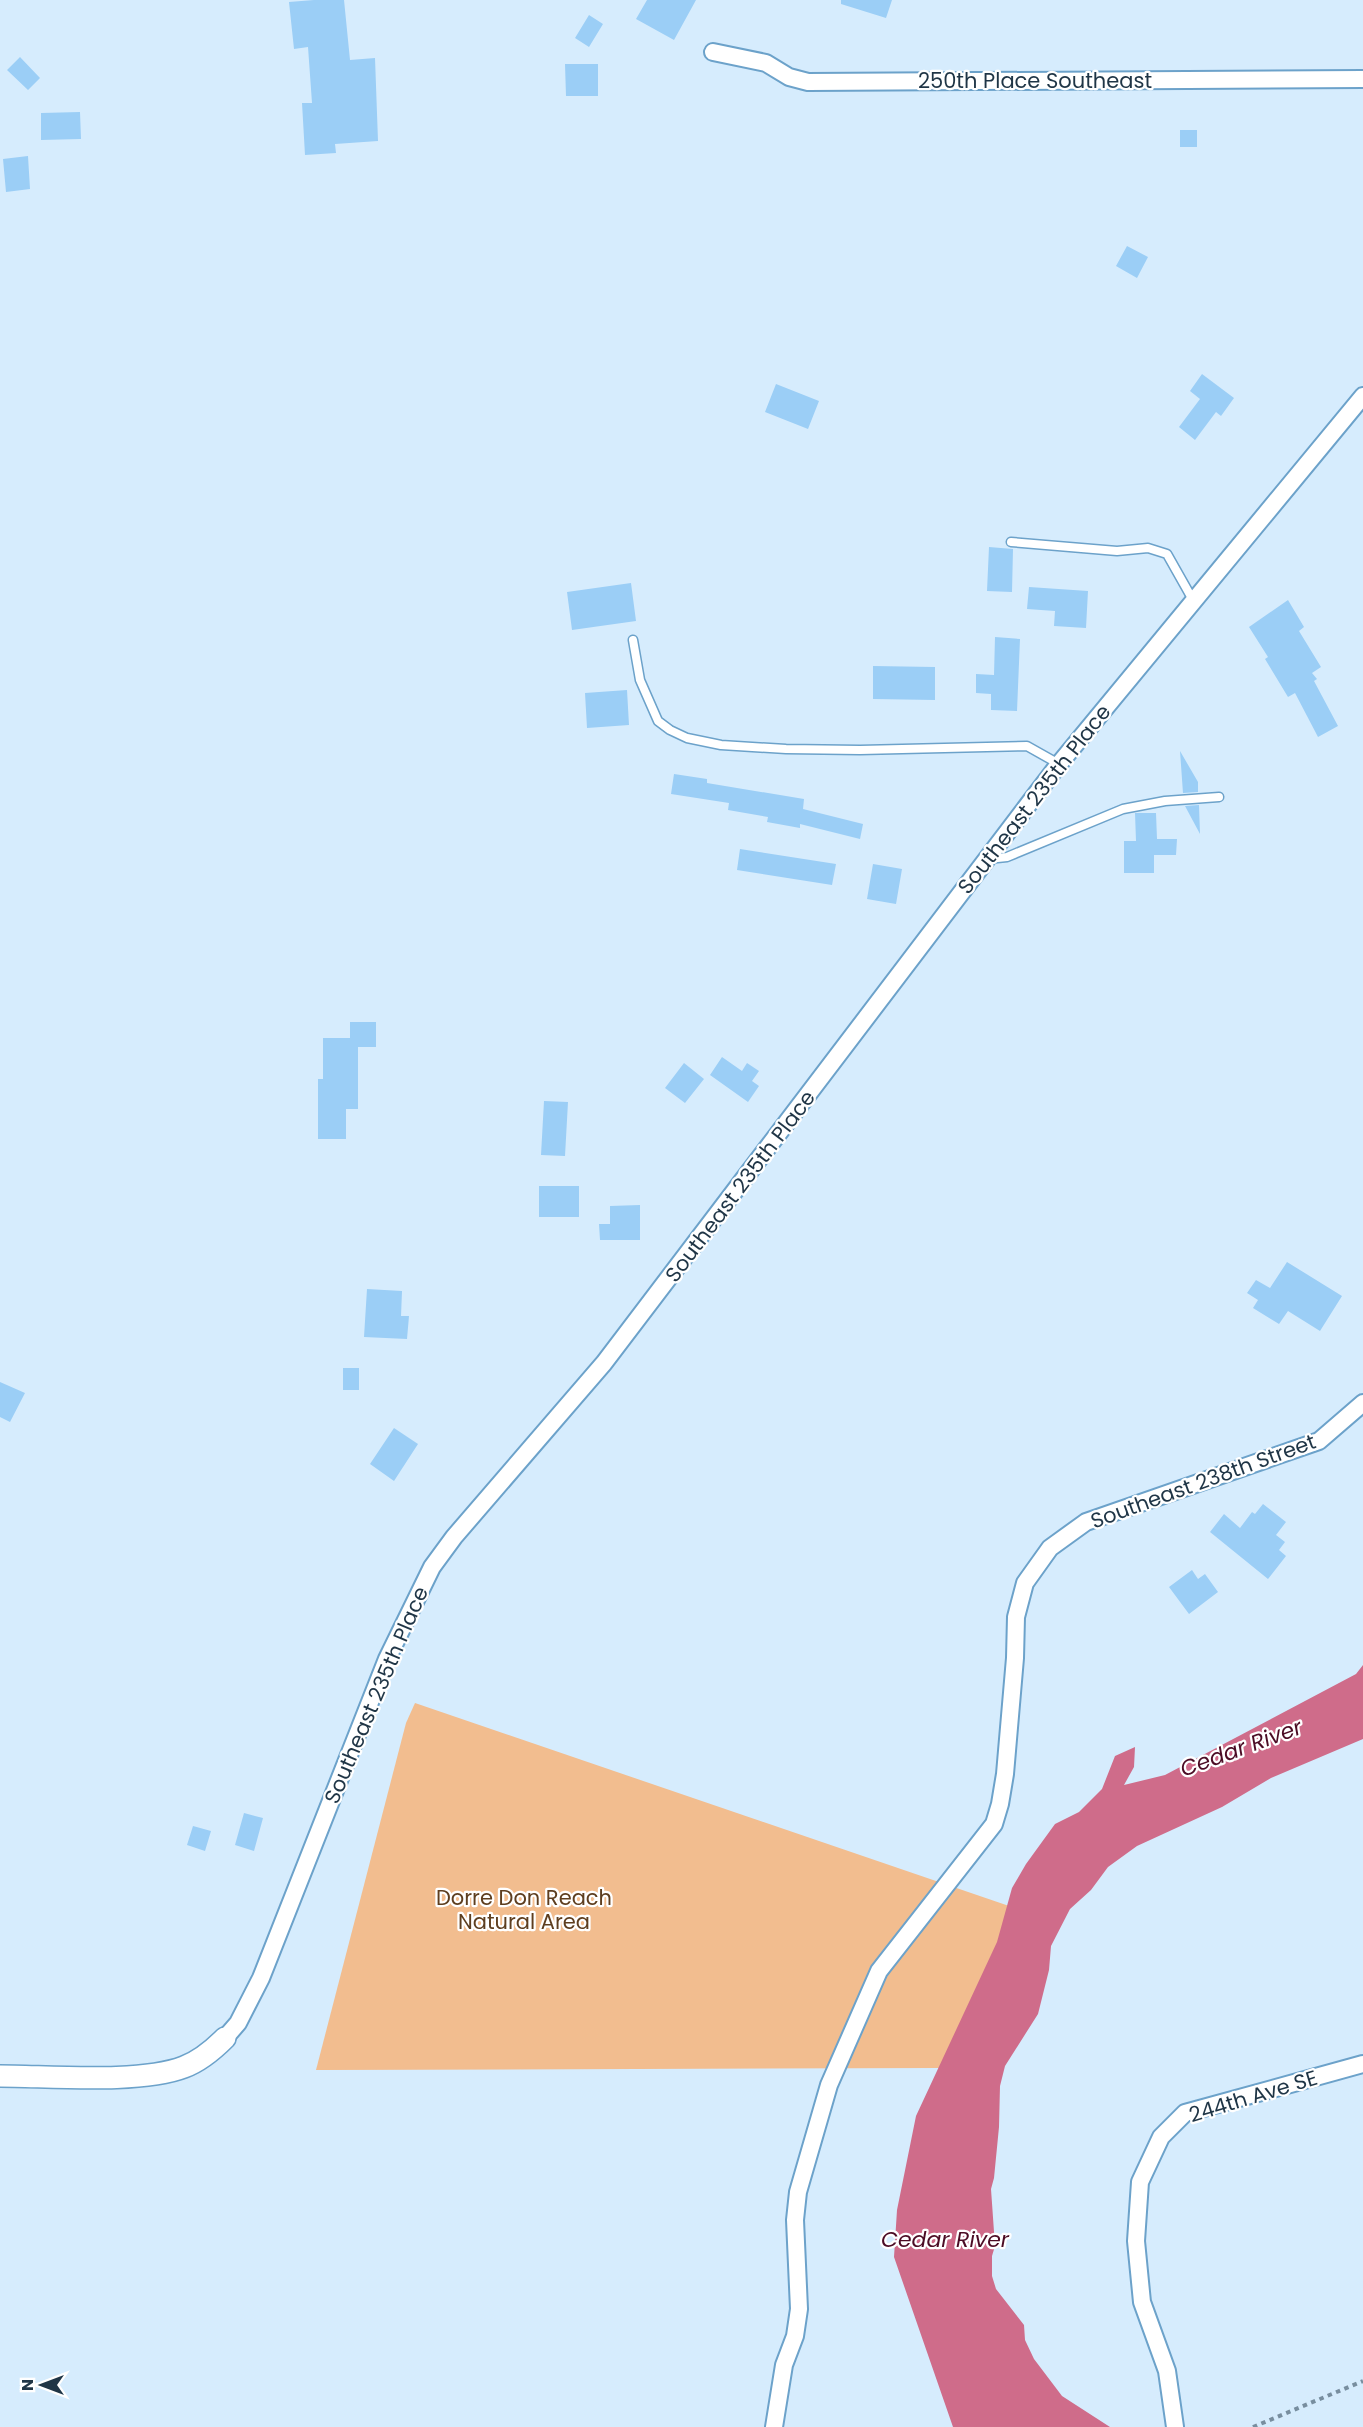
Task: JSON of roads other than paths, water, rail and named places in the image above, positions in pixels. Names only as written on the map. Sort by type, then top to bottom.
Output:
[{"type":"street","name":"250th Place Southeast","points":[[713,52],[765,63],[789,77],[807,82],[1363,79]]},
{"type":"street","name":"Southeast 235th Place","points":[[225,2038],[238,2023],[261,1978],[387,1659],[432,1567],[453,1537],[604,1363],[1059,764],[1363,396]]},
{"type":"street","name":"Southeast 238th Street","points":[[774,2427],[781,2383],[795,2336],[799,2309],[795,2220],[798,2192],[829,2085],[879,1971],[993,1824],[1000,1804],[1005,1774],[1015,1658],[1016,1617],[1025,1582],[1050,1548],[1086,1522],[1319,1441],[1363,1403]]},
{"type":"street","points":[[0,2076],[99,2077],[158,2074],[186,2067],[209,2053],[225,2038]]},
{"type":"street","name":"244th Ave SE","points":[[1175,2427],[1167,2371],[1142,2302],[1136,2241],[1140,2182],[1161,2137],[1185,2113],[1363,2064]]},
{"type":"lane","points":[[1011,542],[1117,551],[1148,548],[1167,554],[1193,600]]},
{"type":"lane","points":[[633,640],[640,680],[657,721],[669,730],[687,738],[721,745],[797,749],[871,750],[1027,746],[1059,764]]},
{"type":"lane","points":[[987,859],[1007,857],[1123,809],[1165,801],[1219,797]]},
{"type":"water","name":"Cedar River","points":[[1363,1665],[1363,1739],[1271,1778],[1222,1807],[1137,1846],[1108,1867],[1091,1890],[1070,1909],[1051,1946],[1049,1970],[1038,2014],[1005,2066],[1000,2086],[999,2127],[991,2189],[995,2246],[992,2256],[992,2276],[996,2289],[1024,2325],[1025,2340],[1034,2359],[1062,2396],[1110,2427],[953,2427],[894,2257],[897,2210],[916,2116],[997,1942],[1012,1888],[1055,1824],[1079,1812],[1102,1789],[1115,1756],[1135,1747],[1134,1767],[1124,1785],[1165,1775],[1356,1674]]},
{"type":"park label","name":"Dorre Don Reach Natural Area","points":[[524,1909]]}]
